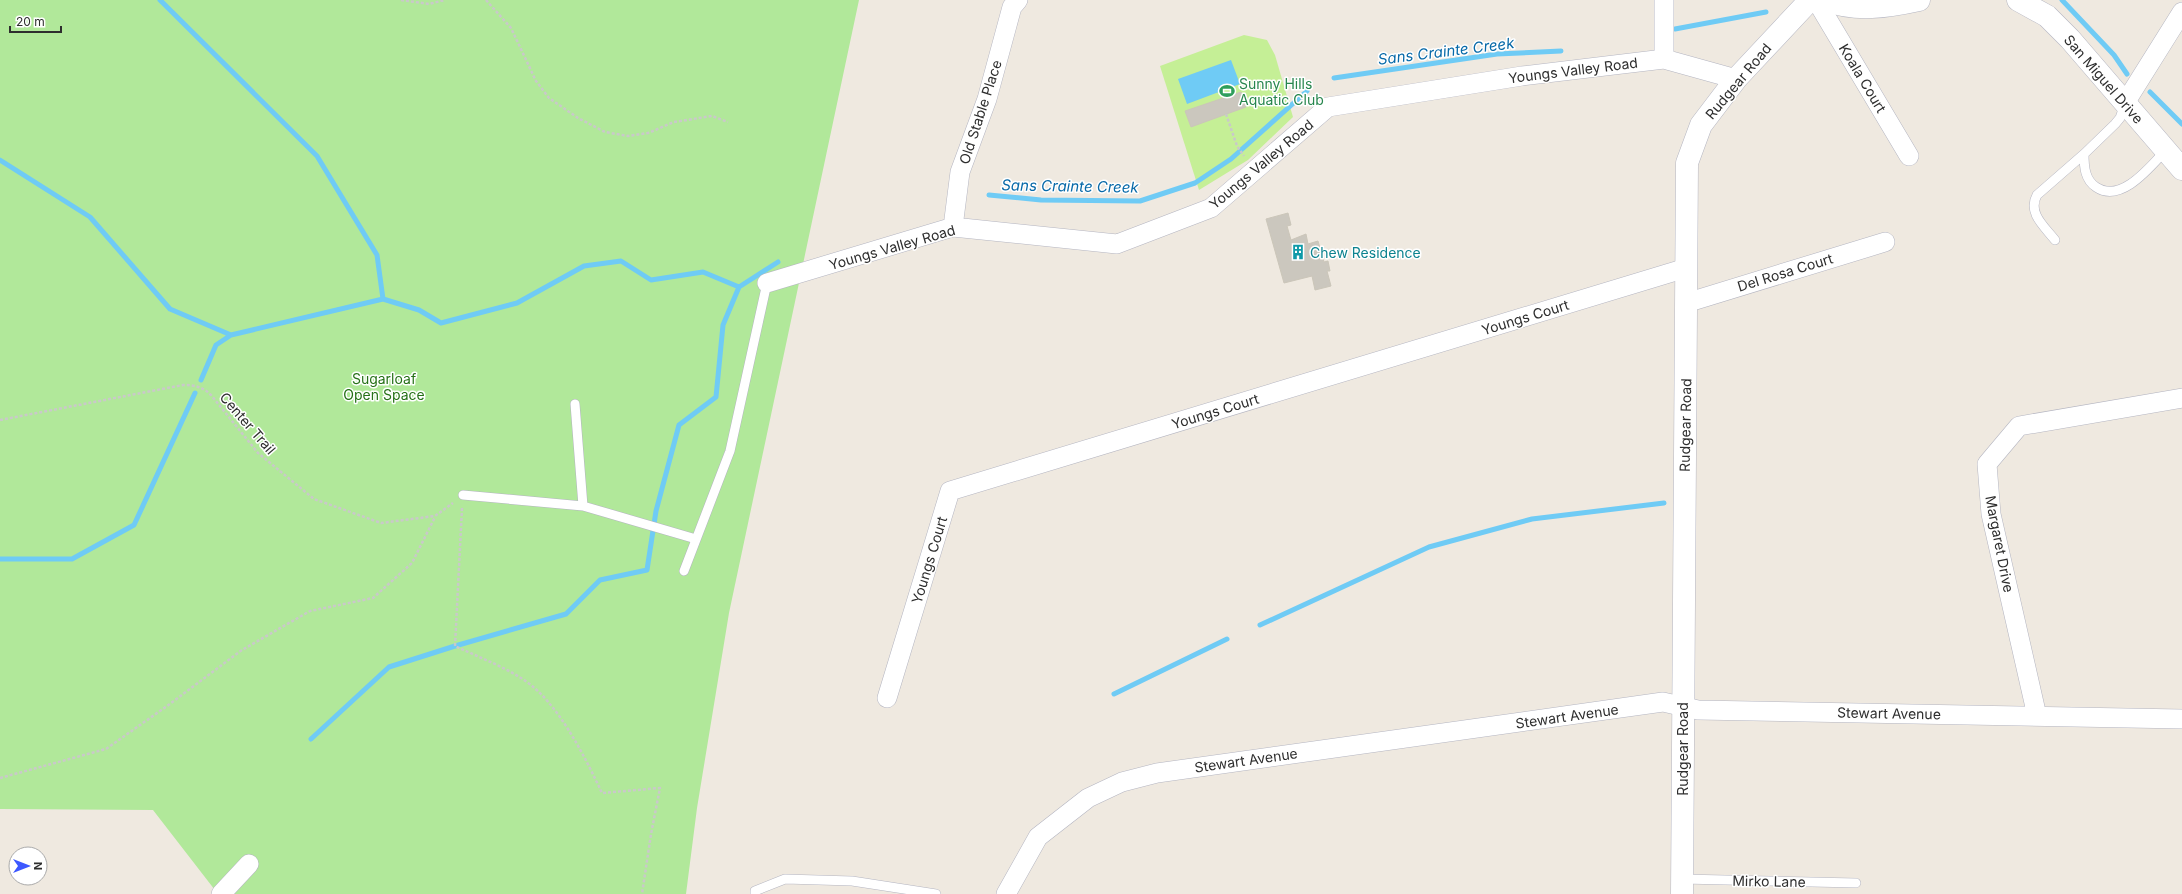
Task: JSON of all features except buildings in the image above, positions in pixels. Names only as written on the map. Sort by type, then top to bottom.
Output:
[{"type":"street","name":"Old Stable Place","points":[[953,227],[960,172],[987,98],[1012,7],[1018,0]]},
{"type":"street","points":[[1664,0],[1664,59]]},
{"type":"street","name":"Rudgear Road","points":[[1682,886],[1682,706],[1688,163],[1701,125],[1736,79],[1810,0]]},
{"type":"street","name":"Koala Court","points":[[1816,0],[1909,156]]},
{"type":"street","points":[[1825,0],[1864,8],[1892,6],[1918,0]]},
{"type":"street","name":"San Miguel Drive","points":[[2018,0],[2047,16],[2182,169]]},
{"type":"street","points":[[2125,103],[2182,12]]},
{"type":"street","name":"Youngs Valley Road","points":[[767,283],[953,227],[1117,244],[1211,208],[1328,107],[1522,76],[1664,59],[1736,79]]},
{"type":"street","name":"Del Rosa Court","points":[[1686,303],[1885,242]]},
{"type":"street","name":"Youngs Court","points":[[887,698],[950,491],[1686,268]]},
{"type":"street","name":"Margaret Drive","points":[[2037,716],[1991,514],[1987,464],[2019,426],[2182,398]]},
{"type":"street","name":"Stewart Avenue","points":[[1006,894],[1038,837],[1088,798],[1122,782],[1157,773],[1663,702],[1698,710],[2182,719]]},
{"type":"street","points":[[221,894],[249,864]]},
{"type":"lane","points":[[2055,240],[2036,216],[2033,208],[2037,195],[2084,154],[2120,118],[2125,103]]},
{"type":"lane","points":[[2084,154],[2085,171],[2094,186],[2103,191],[2112,193],[2127,186],[2166,150]]},
{"type":"lane","points":[[684,571],[730,451],[767,283]]},
{"type":"lane","points":[[575,404],[583,506]]},
{"type":"lane","points":[[463,495],[583,506],[696,538]]},
{"type":"lane","points":[[755,894],[755,891],[785,879],[852,881],[936,894]]},
{"type":"lane","name":"Mirko Lane","points":[[1682,886],[1856,883]]},
{"type":"path","points":[[401,0],[429,4],[445,0]]},
{"type":"path","points":[[486,0],[511,28],[536,81],[549,98],[578,118],[605,132],[628,136],[641,134],[674,122],[712,116],[728,122]]},
{"type":"path","points":[[1226,114],[1238,146],[1245,157]]},
{"type":"path","name":"Center Trail","points":[[0,420],[183,384],[194,385],[205,390],[211,395],[258,453],[314,499],[381,523],[436,516]]},
{"type":"path","points":[[0,778],[106,749],[242,650],[310,611],[373,598],[412,563],[436,516],[463,495]]},
{"type":"path","points":[[463,495],[458,563],[455,646],[524,680],[547,698],[587,761],[602,793],[660,788],[650,834],[642,894]]},
{"type":"green space","name":"Sugarloaf Open Space","points":[[0,0],[859,0],[729,613],[697,808],[686,894],[218,894],[153,810],[0,809]]},
{"type":"green space","name":"Sunny Hills Aquatic Club","points":[[1244,35],[1267,40],[1275,55],[1293,117],[1248,160],[1199,190],[1160,66]]},
{"type":"water","points":[[1231,60],[1240,84],[1187,104],[1178,79]]},
{"type":"waterway","points":[[160,0],[317,156],[377,255],[383,299]]},
{"type":"waterway","name":"Sans Crainte Creek","points":[[2062,0],[2114,55],[2127,74]]},
{"type":"waterway","name":"Sans Crainte Creek","points":[[1675,29],[1766,12]]},
{"type":"waterway","name":"Sans Crainte Creek","points":[[1334,78],[1497,54],[1561,51]]},
{"type":"waterway","name":"Sans Crainte Creek","points":[[989,195],[1041,200],[1140,201],[1195,183],[1231,159],[1307,91]]},
{"type":"waterway","name":"Sans Crainte Creek","points":[[2150,92],[2182,124]]},
{"type":"waterway","points":[[0,160],[90,217],[170,309],[231,335]]},
{"type":"waterway","name":"Sans Crainte Creek","points":[[383,299],[419,310],[441,323],[517,303],[584,266],[621,261],[651,280],[703,272],[739,287],[778,262]]},
{"type":"waterway","points":[[311,739],[389,667],[566,614],[600,580],[647,570],[656,511],[679,425],[716,397],[723,325],[739,287]]},
{"type":"waterway","points":[[201,380],[216,345],[231,335],[383,299]]},
{"type":"waterway","points":[[0,559],[72,559],[134,525],[195,393]]},
{"type":"waterway","points":[[1260,625],[1429,547],[1532,519],[1664,503]]},
{"type":"waterway","points":[[1114,694],[1227,639]]},
{"type":"place","name":"Sunny Hills Aquatic Club","points":[[1227,91]]},
{"type":"place","name":"Chew Residence","points":[[1298,252]]}]
